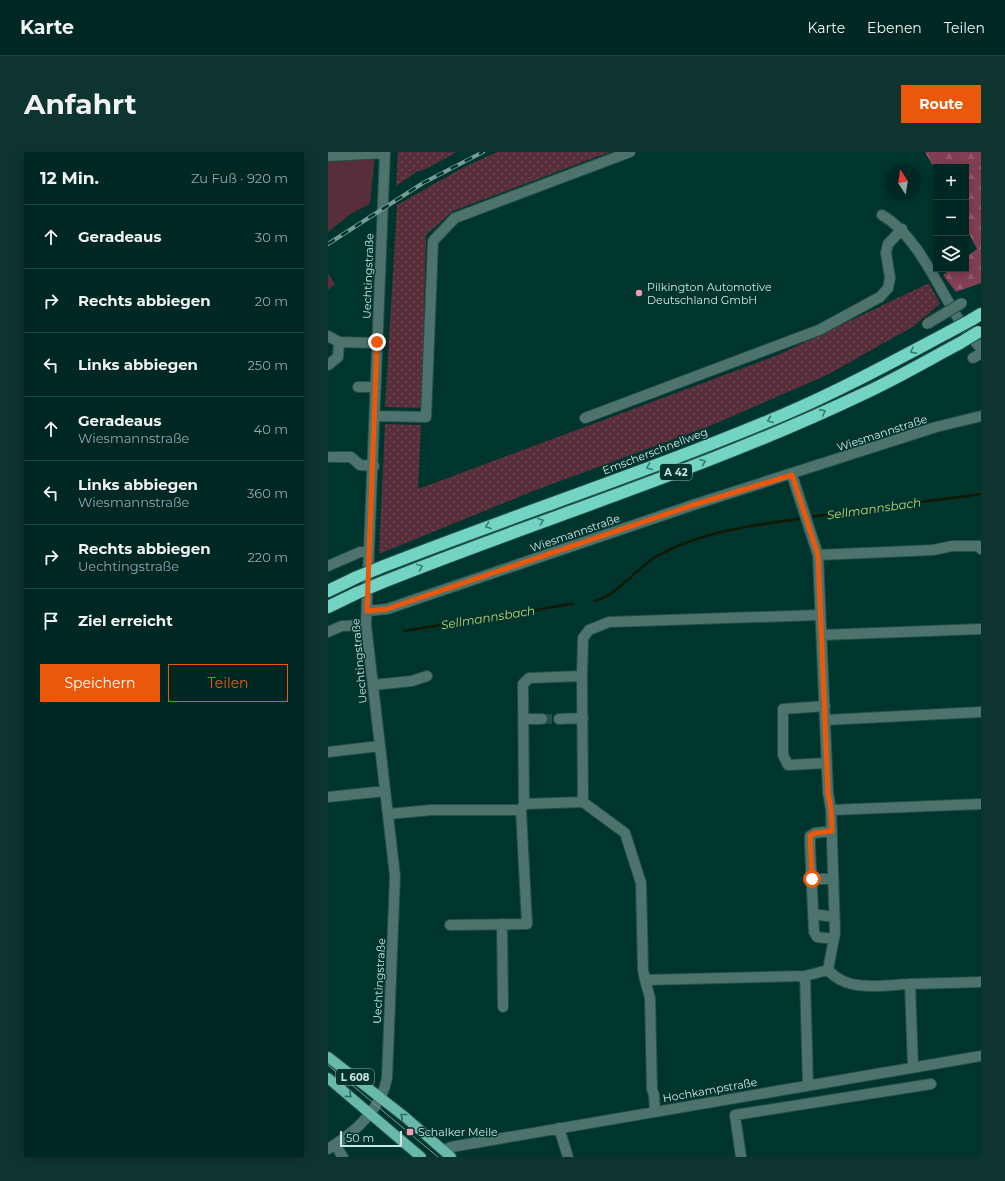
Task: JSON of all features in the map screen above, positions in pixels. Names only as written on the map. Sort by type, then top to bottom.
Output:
[{"type":"highway","name":"Emscherschnellweg","points":[[328,591],[384,566],[705,446],[786,413],[861,379],[981,314]]},
{"type":"highway","name":"A 42","points":[[328,607],[383,582],[479,544],[717,456],[791,426],[864,394],[980,331]]},
{"type":"main road","name":"L 608","points":[[328,1057],[381,1098],[447,1154]]},
{"type":"main road","name":"L 608","points":[[328,1078],[421,1157]]},
{"type":"street","points":[[328,156],[385,152]]},
{"type":"street","name":"Uechtingstraße","points":[[332,1147],[355,1130],[370,1113],[381,1098],[387,1078],[395,894],[394,852],[366,625],[374,466],[377,342],[385,152]]},
{"type":"street","points":[[375,416],[426,417],[433,241],[455,218],[630,152]]},
{"type":"street","points":[[882,215],[902,229],[906,234],[957,316],[981,349]]},
{"type":"street","points":[[585,418],[819,330],[880,297],[888,288],[890,278],[886,253],[888,244],[902,229]]},
{"type":"street","points":[[927,324],[962,303]]},
{"type":"street","points":[[328,336],[339,342],[377,342]]},
{"type":"street","points":[[328,365],[338,357],[339,342]]},
{"type":"street","points":[[358,387],[376,387]]},
{"type":"street","name":"Wiesmannstraße","points":[[367,611],[387,609],[693,505],[792,475],[936,427],[981,416]]},
{"type":"street","points":[[330,457],[351,457],[360,465],[374,466]]},
{"type":"street","points":[[792,475],[818,555],[826,763],[832,831],[834,939],[828,970]]},
{"type":"street","points":[[818,555],[933,550],[952,546],[979,546],[981,549]]},
{"type":"street","points":[[328,566],[360,552],[369,552]]},
{"type":"street","points":[[583,802],[582,638],[589,630],[609,622],[820,615]]},
{"type":"street","points":[[328,632],[342,626],[366,625]]},
{"type":"street","points":[[822,635],[981,629]]},
{"type":"street","points":[[373,685],[412,681],[427,676]]},
{"type":"street","points":[[450,925],[527,924],[523,807],[523,684],[529,678],[582,676]]},
{"type":"street","points":[[825,706],[783,709],[783,755],[788,765],[826,763]]},
{"type":"street","points":[[825,720],[981,712]]},
{"type":"street","points":[[559,719],[583,718]]},
{"type":"street","points":[[524,719],[542,719]]},
{"type":"street","points":[[328,752],[380,746]]},
{"type":"street","points":[[328,797],[386,791]]},
{"type":"street","points":[[389,814],[431,810],[523,807],[583,802],[625,833],[641,883],[643,970],[650,998],[652,1089],[654,1095],[655,1112]]},
{"type":"street","points":[[831,810],[981,804]]},
{"type":"street","points":[[832,831],[815,833],[810,836],[814,932],[818,937],[834,939]]},
{"type":"street","points":[[812,879],[833,879]]},
{"type":"street","points":[[813,914],[834,917]]},
{"type":"street","points":[[502,924],[503,1007]]},
{"type":"street","points":[[645,980],[805,976],[828,970]]},
{"type":"street","points":[[828,970],[836,978],[856,985],[981,982]]},
{"type":"street","points":[[805,976],[808,1085]]},
{"type":"street","points":[[910,984],[913,1067]]},
{"type":"street","name":"Hochkampstraße","points":[[447,1154],[451,1147],[981,1056]]},
{"type":"street","points":[[741,1157],[735,1115],[931,1084]]},
{"type":"street","points":[[559,1128],[568,1157]]},
{"type":"street","points":[[332,1147],[343,1157]]},
{"type":"shaded area","points":[[398,152],[457,152],[424,170],[418,171],[396,186]]},
{"type":"shaded area","points":[[497,152],[610,152],[453,211],[426,235],[422,408],[385,407],[397,205],[464,167]]},
{"type":"shaded area","points":[[328,156],[375,156],[370,204],[351,214],[328,232]]},
{"type":"shaded area","points":[[328,273],[335,284],[328,290]]},
{"type":"shaded area","points":[[929,283],[940,304],[914,326],[827,375],[712,425],[536,490],[379,554],[385,424],[421,425],[418,489],[778,355]]},
{"type":"green space","points":[[925,152],[981,152],[981,283],[956,292],[943,275],[947,272],[969,272],[969,255],[977,249],[969,234],[969,164],[933,164],[933,167]]},
{"type":"waterway","name":"Sellmannsbach","points":[[809,517],[981,494]]},
{"type":"waterway","name":"Sellmannsbach","points":[[595,601],[620,587],[649,561],[675,547],[693,540],[729,530],[804,518]]},
{"type":"waterway","name":"Sellmannsbach","points":[[404,631],[572,604]]},
{"type":"tunnel","points":[[542,719],[559,719]]},
{"type":"tram line","points":[[328,1065],[438,1157]]},
{"type":"railway","points":[[328,244],[423,183],[483,152]]},
{"type":"place","name":"Pilkington Automotive Deutschland GmbH","points":[[639,293]]},
{"type":"place","name":"Schalker Meile","points":[[410,1132]]},
{"type":"route","points":[[377,342],[374,466],[367,611],[387,609],[693,505],[792,475],[818,555],[828,793],[831,810],[832,831],[815,833],[810,836],[812,879]]}]
